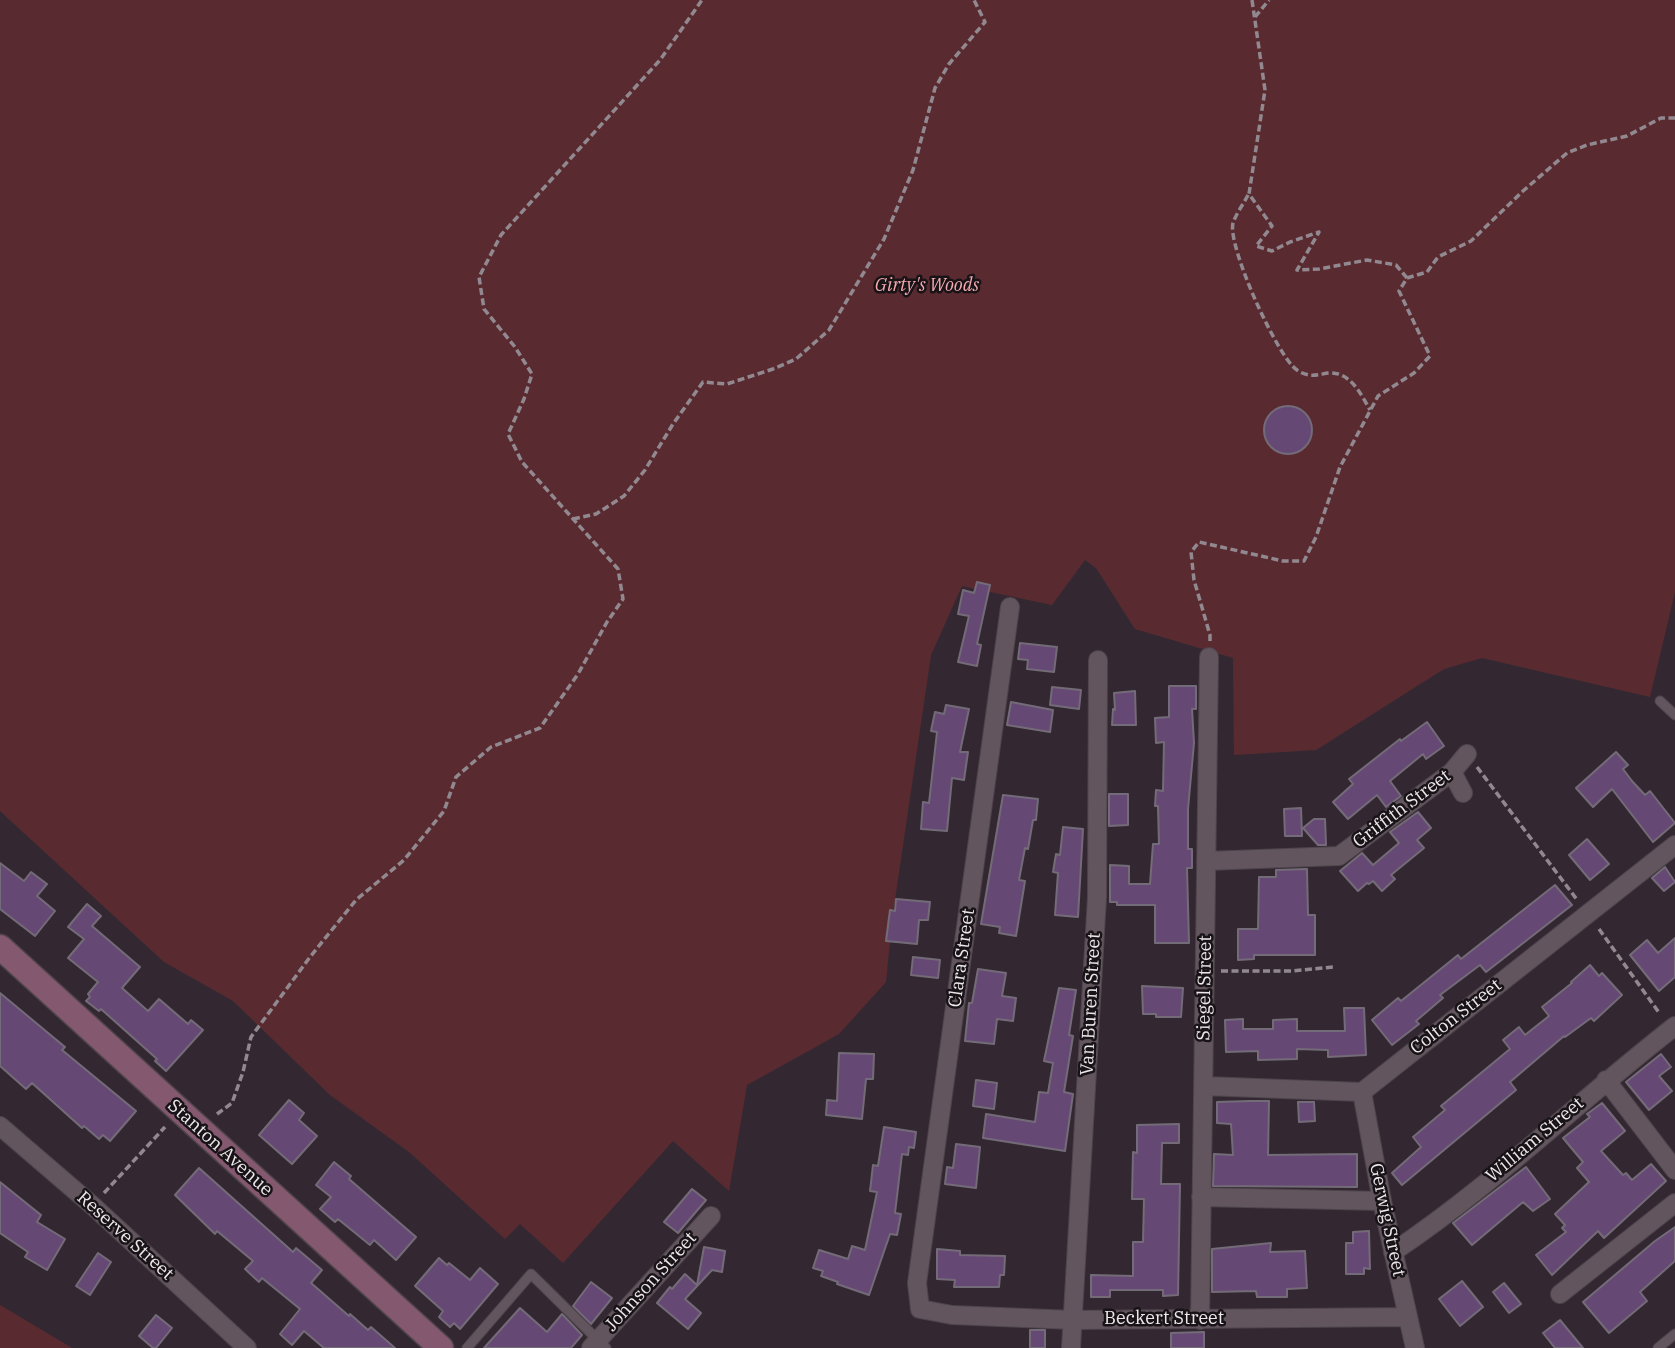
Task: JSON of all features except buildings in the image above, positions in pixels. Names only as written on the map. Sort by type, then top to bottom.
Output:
[{"type":"street","name":"Clara Street","points":[[920,1309],[917,1283],[1010,607]]},
{"type":"street","name":"Siegel Street","points":[[1200,1320],[1209,657]]},
{"type":"street","name":"Van Buren Street","points":[[1071,1348],[1097,897],[1098,660]]},
{"type":"street","name":"Griffith Street","points":[[1206,861],[1339,856],[1452,772],[1467,754]]},
{"type":"street","points":[[1452,772],[1464,793]]},
{"type":"street","name":"Colton Street","points":[[1362,1092],[1675,845]]},
{"type":"street","name":"Stanton Avenue","points":[[0,947],[441,1348]]},
{"type":"street","name":"William Street","points":[[1394,1252],[1444,1218],[1606,1080],[1673,1027]]},
{"type":"street","points":[[1606,1080],[1675,1170]]},
{"type":"street","points":[[1204,1086],[1362,1092]]},
{"type":"street","name":"Gerwig Street","points":[[1362,1092],[1382,1201],[1415,1348]]},
{"type":"street","name":"Reserve Street","points":[[0,1126],[93,1206],[247,1348]]},
{"type":"street","points":[[1201,1197],[1382,1201]]},
{"type":"street","points":[[1560,1294],[1675,1203]]},
{"type":"street","name":"Johnson Street","points":[[598,1346],[711,1216]]},
{"type":"street","name":"Beckert Street","points":[[920,1309],[952,1315],[1073,1320],[1408,1318]]},
{"type":"lane","points":[[1660,701],[1675,715]]},
{"type":"lane","points":[[467,1348],[531,1274],[598,1346]]},
{"type":"lane","points":[[1658,1348],[1675,1334]]},
{"type":"path","points":[[93,1206],[163,1127],[198,1128],[232,1103],[251,1037],[278,998],[356,900],[404,860],[444,811],[456,777],[491,747],[540,728],[578,674],[623,599],[618,569],[522,462],[508,434],[532,374],[515,347],[484,309],[479,277],[501,235],[660,60],[702,0]]},
{"type":"path","points":[[573,519],[596,514],[624,496],[645,470],[703,382],[727,384],[773,369],[796,359],[829,330],[884,239],[913,170],[935,88],[949,64],[985,22],[974,0]]},
{"type":"path","points":[[1252,0],[1265,90],[1249,194],[1233,224],[1233,236],[1248,285],[1268,327],[1295,370],[1313,377],[1332,373],[1354,383],[1370,410]]},
{"type":"path","points":[[1254,19],[1269,0]]},
{"type":"path","points":[[1209,657],[1210,635],[1194,580],[1191,552],[1199,542],[1283,561],[1304,561],[1316,537],[1340,467],[1378,396],[1413,373],[1430,356],[1399,291],[1407,278],[1427,272],[1438,257],[1471,241],[1567,153],[1587,145],[1627,136],[1661,118],[1675,118]]},
{"type":"path","points":[[1249,194],[1272,226],[1256,246],[1272,251],[1319,232],[1297,270],[1367,261],[1396,265],[1407,278]]},
{"type":"path","points":[[1467,754],[1673,1027]]},
{"type":"path","points":[[1205,971],[1291,971],[1334,967]]},
{"type":"green space","name":"Girty's Woods","points":[[0,0],[1675,0],[1675,592],[1650,697],[1482,658],[1444,669],[1316,750],[1234,755],[1233,658],[1135,629],[1096,568],[1085,560],[1052,605],[962,586],[931,655],[892,920],[886,982],[839,1034],[747,1085],[729,1191],[673,1141],[563,1263],[520,1224],[505,1239],[409,1152],[330,1095],[233,1001],[164,962],[0,811]]},
{"type":"green space","points":[[0,1305],[72,1348],[0,1348]]}]
